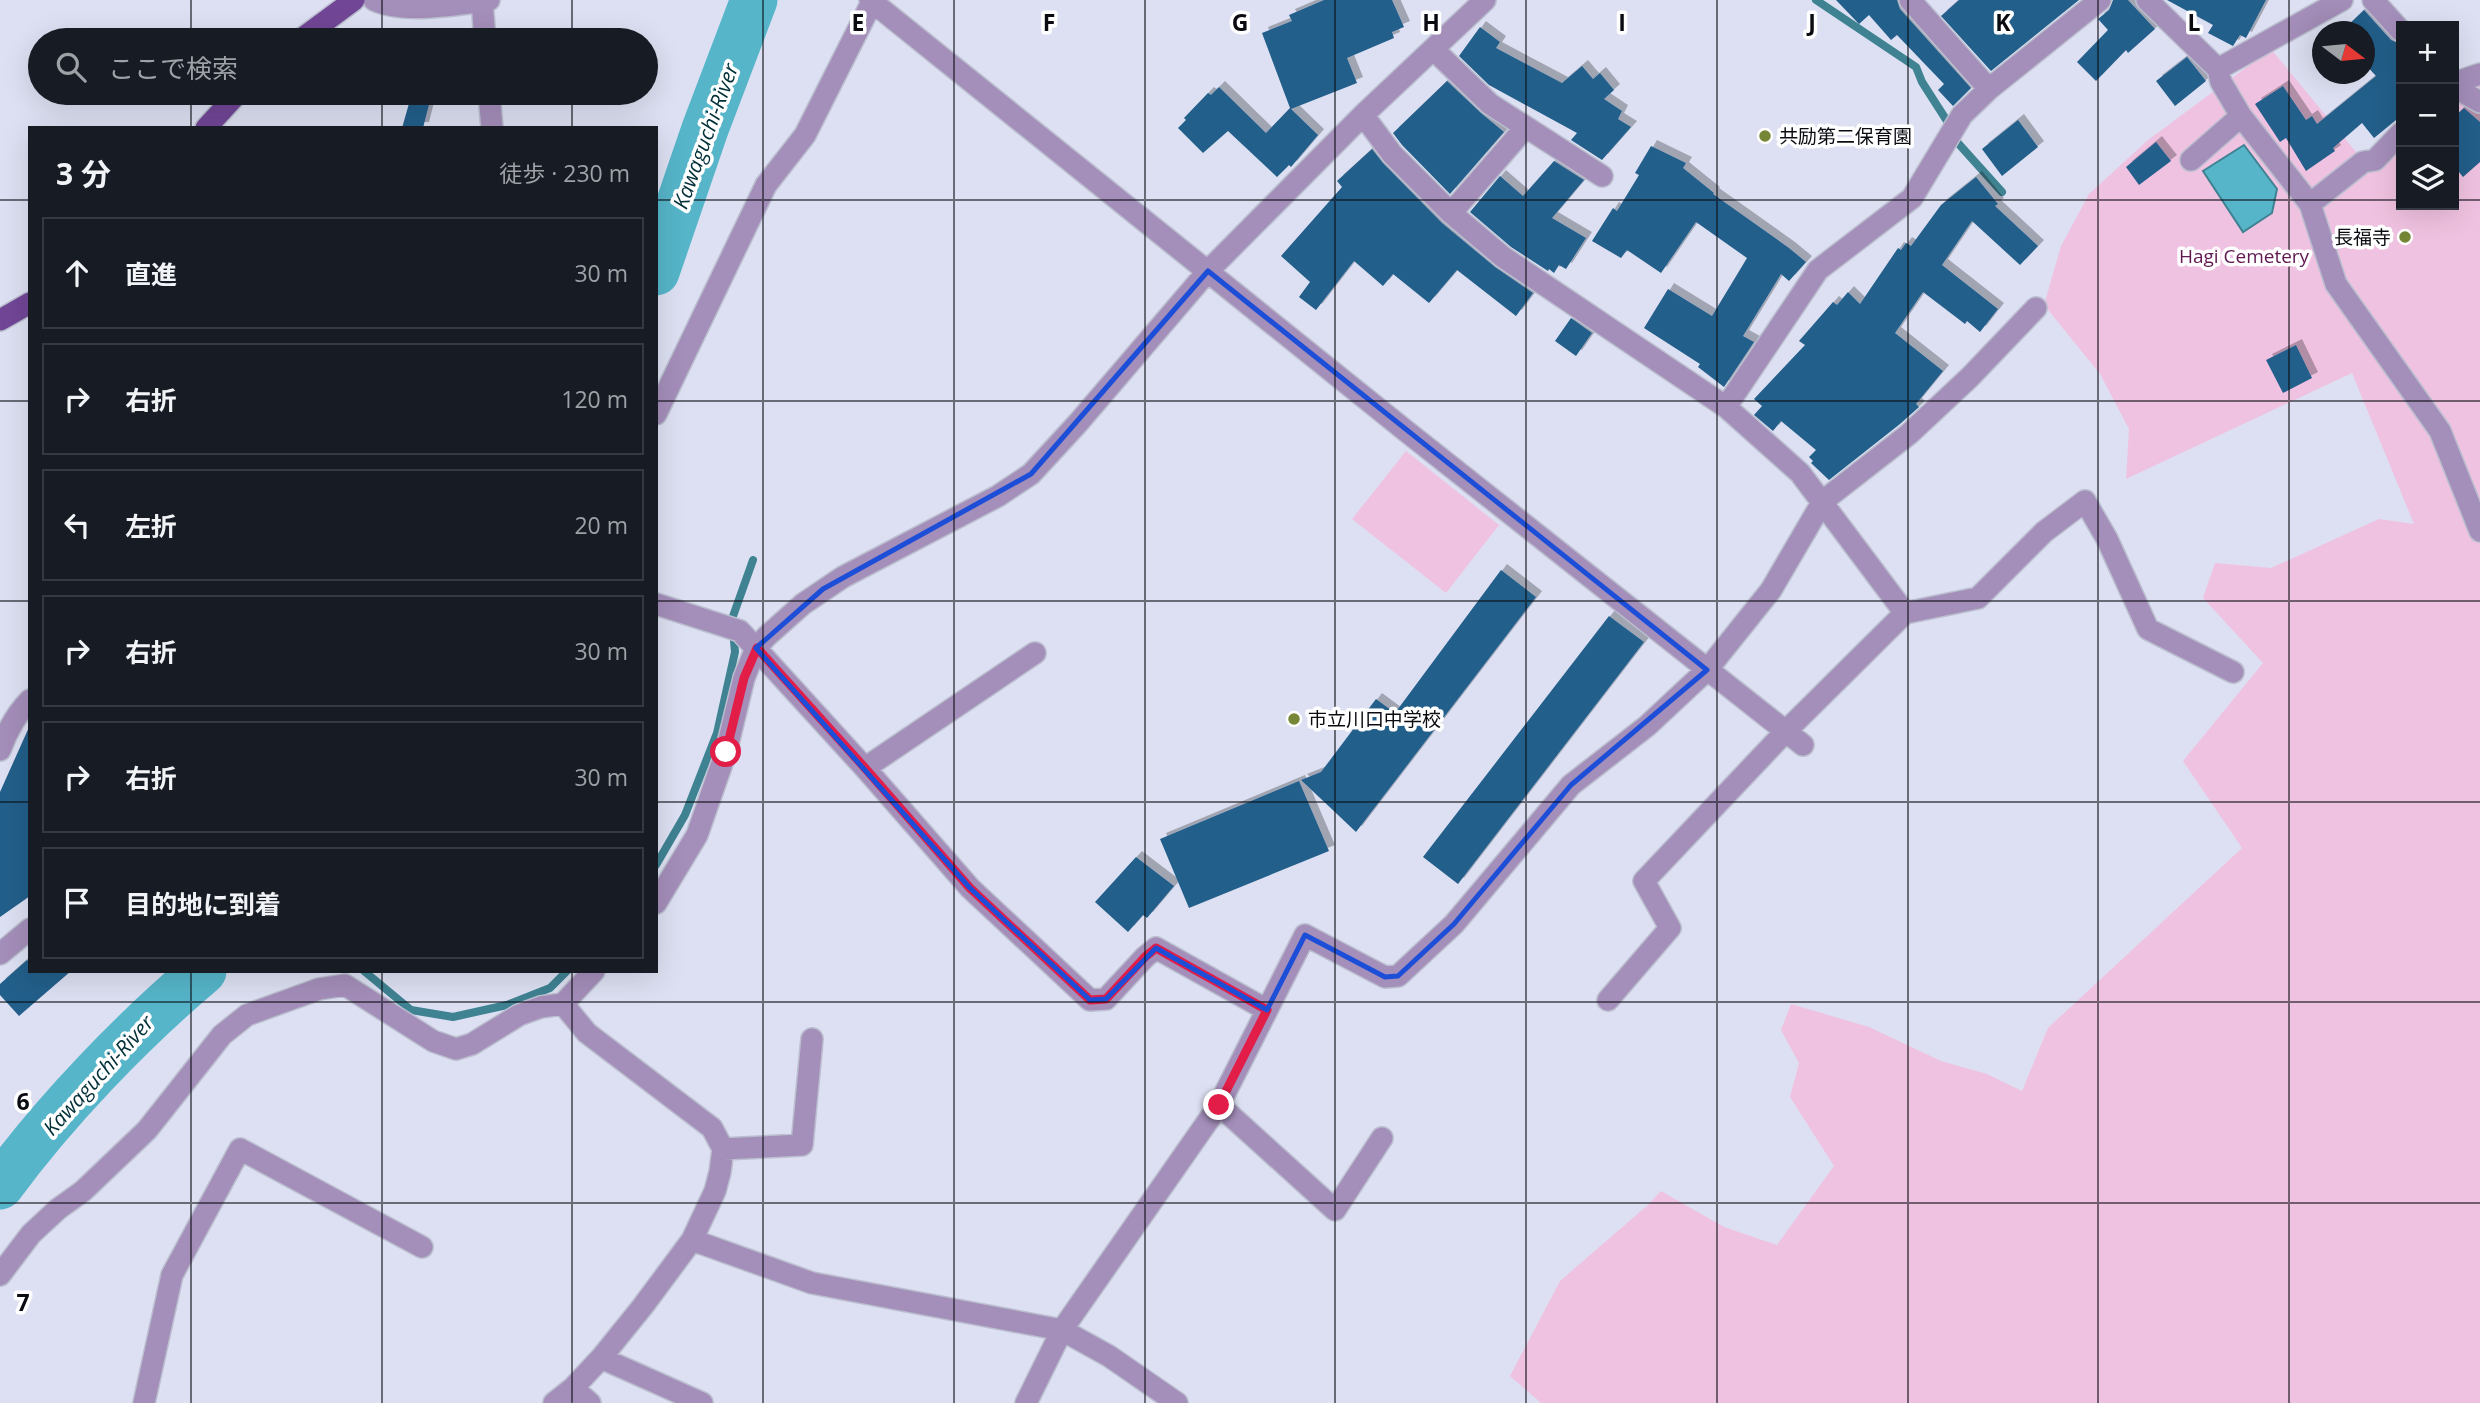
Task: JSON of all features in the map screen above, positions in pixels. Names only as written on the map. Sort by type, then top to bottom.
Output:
[{"type":"main road","points":[[316,28],[354,0]]},
{"type":"main road","points":[[208,126],[227,105]]},
{"type":"main road","points":[[0,320],[28,304]]},
{"type":"street","points":[[374,0],[389,6],[412,7],[485,1],[485,28]]},
{"type":"street","points":[[658,900],[697,835],[726,752],[744,678],[757,648],[780,622],[822,589],[861,566],[998,496],[1031,474],[1209,271],[1363,115],[1485,0]]},
{"type":"street","points":[[1910,0],[1989,89]]},
{"type":"street","points":[[1726,407],[1818,270],[1912,198],[1962,115],[1989,89],[2101,0]]},
{"type":"street","points":[[2147,0],[2218,69],[2221,82],[2241,116],[2310,204],[2336,284],[2440,431],[2480,531]]},
{"type":"street","points":[[2218,69],[2342,0]]},
{"type":"street","points":[[2373,0],[2396,25]]},
{"type":"street","points":[[658,410],[766,186],[805,135],[872,1],[1438,457],[1787,730],[1802,745]]},
{"type":"street","points":[[1433,49],[1490,104],[1602,176]]},
{"type":"street","points":[[2456,84],[2480,74]]},
{"type":"street","points":[[2459,88],[2480,102]]},
{"type":"street","points":[[490,105],[492,126]]},
{"type":"street","points":[[1363,115],[1392,154],[1451,213],[1503,257],[1726,407],[1800,473],[1905,612]]},
{"type":"street","points":[[2190,160],[2241,116]]},
{"type":"street","points":[[1451,213],[1525,128]]},
{"type":"street","points":[[2310,204],[2363,162],[2375,160],[2396,138]]},
{"type":"street","points":[[1026,1403],[1062,1330],[1219,1105],[1305,935],[1385,977],[1398,976],[1454,924],[1571,785],[1647,726],[1707,670],[1771,590],[1823,501],[1909,434],[1970,377],[2036,308]]},
{"type":"street","points":[[1608,1000],[1670,928],[1644,881],[1787,730],[1905,612],[1978,598],[2044,532],[2085,501],[2107,539],[2148,629],[2233,672]]},
{"type":"street","points":[[658,605],[731,627],[757,648],[970,888],[1090,1000],[1106,999],[1156,948],[1267,1010]]},
{"type":"street","points":[[865,768],[1035,653]]},
{"type":"street","points":[[0,750],[8,729],[28,703]]},
{"type":"street","points":[[0,954],[28,931]]},
{"type":"street","points":[[0,1275],[31,1234],[83,1191],[147,1130],[222,1035],[247,1015],[319,989],[345,985],[433,1041],[456,1049],[472,1044],[519,1015],[541,1007],[563,1004],[592,973]]},
{"type":"street","points":[[554,1403],[573,1388],[601,1358],[692,1240],[715,1191],[723,1149],[712,1128],[587,1033],[563,1004]]},
{"type":"street","points":[[723,1149],[802,1145],[812,1039]]},
{"type":"street","points":[[1219,1105],[1335,1210],[1382,1138]]},
{"type":"street","points":[[144,1403],[173,1275],[240,1149],[422,1247]]},
{"type":"street","points":[[692,1240],[812,1283],[1062,1330],[1109,1356],[1177,1403]]},
{"type":"street","points":[[601,1358],[702,1403]]},
{"type":"street","points":[[573,1388],[590,1403]]},
{"type":"highlighted area","points":[[1208,271],[1707,670],[1571,785],[1454,924],[1398,976],[1385,977],[1305,935],[1267,1010],[1156,948],[1106,999],[1090,1000],[970,888],[756,648],[823,589],[1031,474]]},
{"type":"green space","name":"Hagi Cemetery","points":[[2271,49],[2366,164],[2396,138],[2396,210],[2459,210],[2459,86],[2480,78],[2480,1403],[1541,1403],[1510,1376],[1560,1281],[1661,1191],[1724,1227],[1777,1245],[1834,1166],[1790,1097],[1799,1063],[1781,1030],[1791,1004],[1869,1027],[1941,1061],[1987,1074],[2022,1091],[2048,1028],[2242,848],[2183,761],[2263,663],[2203,598],[2215,563],[2271,568],[2379,519],[2414,524],[2352,373],[2126,479],[2129,429],[2100,374],[2044,305],[2061,246],[2089,194],[2148,140]]},
{"type":"green space","points":[[1406,451],[1499,525],[1446,593],[1352,519]]},
{"type":"water","points":[[2244,145],[2277,189],[2272,213],[2243,232],[2203,171]]},
{"type":"building","points":[[1324,0],[1392,0],[1404,27],[1392,32],[1394,38],[1347,58],[1357,83],[1291,109],[1318,135],[1291,167],[1289,165],[1277,177],[1228,131],[1203,153],[1178,128],[1208,93],[1211,95],[1219,87],[1266,133],[1290,108],[1262,33],[1292,21],[1289,15]]},
{"type":"building","points":[[1836,0],[1897,0],[1900,9],[1971,88],[1953,106],[1938,90],[1944,84],[1897,35],[1891,40],[1869,15],[1859,24]]},
{"type":"building","points":[[1959,0],[2079,0],[1991,71],[1941,16]]},
{"type":"building","points":[[2113,0],[2128,0],[2155,29],[2128,53],[2126,50],[2096,81],[2077,62],[2108,30],[2098,19],[2109,10]]},
{"type":"building","points":[[2167,0],[2266,0],[2246,38],[2240,35],[2233,46],[2208,33],[2213,25]]},
{"type":"building","points":[[2364,10],[2374,21],[2352,21]]},
{"type":"building","points":[[2375,22],[2396,42],[2396,120],[2374,138],[2362,123],[2333,148],[2335,151],[2306,171],[2286,138],[2280,142],[2255,104],[2283,86],[2306,120],[2312,116],[2317,124],[2366,84],[2375,84]]},
{"type":"building","points":[[1480,27],[1500,42],[1496,48],[1562,83],[1582,66],[1593,79],[1600,73],[1614,90],[1604,99],[1622,111],[1618,119],[1631,127],[1602,160],[1571,140],[1577,133],[1489,85],[1459,56]]},
{"type":"building","points":[[2187,57],[2206,81],[2175,106],[2156,81]]},
{"type":"building","points":[[1447,81],[1504,132],[1450,194],[1393,133]]},
{"type":"building","points":[[409,105],[429,105],[424,126],[403,126]]},
{"type":"building","points":[[2464,108],[2480,122],[2480,162],[2463,177],[2459,172],[2459,112]]},
{"type":"building","points":[[2018,120],[2038,147],[2002,176],[1982,149]]},
{"type":"building","points":[[2156,142],[2171,161],[2139,185],[2126,167]]},
{"type":"building","points":[[1651,146],[1686,163],[1683,168],[1713,194],[1806,262],[1789,281],[1781,274],[1743,336],[1754,342],[1724,387],[1698,367],[1700,364],[1644,328],[1668,289],[1712,316],[1747,258],[1696,222],[1661,273],[1627,250],[1621,258],[1592,241],[1613,208],[1617,211],[1639,175],[1635,173]]},
{"type":"building","points":[[1372,149],[1442,223],[1495,267],[1533,293],[1516,316],[1457,270],[1429,303],[1393,274],[1383,286],[1354,261],[1316,310],[1299,297],[1310,282],[1281,256],[1342,187],[1337,181]]},
{"type":"building","points":[[1554,161],[1584,180],[1552,218],[1586,238],[1566,269],[1559,265],[1554,273],[1511,247],[1470,212],[1500,176],[1523,196]]},
{"type":"building","points":[[1976,177],[1998,204],[1995,206],[2038,246],[2020,265],[1972,221],[1942,265],[1998,309],[1980,332],[1923,292],[1895,333],[1943,371],[1916,404],[1919,407],[1829,480],[1811,463],[1813,461],[1809,457],[1816,450],[1781,421],[1773,431],[1754,415],[1762,406],[1754,399],[1805,345],[1799,341],[1833,302],[1837,305],[1848,292],[1860,304],[1898,248],[1901,250],[1906,243],[1911,246],[1941,205]]},
{"type":"building","points":[[1571,318],[1592,333],[1576,356],[1555,341]]},
{"type":"building","points":[[2296,345],[2312,378],[2283,393],[2266,360]]},
{"type":"building","points":[[1501,570],[1536,597],[1356,832],[1301,780],[1321,772],[1376,699],[1395,713]]},
{"type":"building","points":[[1609,616],[1644,642],[1458,884],[1423,857]]},
{"type":"building","points":[[28,729],[28,897],[0,917],[0,792]]},
{"type":"building","points":[[1299,781],[1329,851],[1189,908],[1160,839]]},
{"type":"building","points":[[1136,857],[1174,886],[1147,918],[1143,915],[1128,932],[1095,902]]},
{"type":"building","points":[[27,960],[28,973],[69,973],[19,1016],[0,995],[0,984]]},
{"type":"waterway","name":"Kawaguchi-River","points":[[658,266],[705,129],[754,0]]},
{"type":"waterway","points":[[1816,0],[1916,67],[1922,82],[1947,121]]},
{"type":"waterway","points":[[1957,142],[2002,192]]},
{"type":"waterway","points":[[658,862],[685,815],[717,733],[735,652],[732,619],[753,560]]},
{"type":"waterway","name":"Kawaguchi-River","points":[[0,1186],[45,1129],[96,1073],[201,973]]},
{"type":"waterway","points":[[366,973],[411,1010],[453,1017],[507,1005],[550,988],[565,973]]},
{"type":"place","name":"共励第二保育園","points":[[1765,136]]},
{"type":"place","name":"長福寺","points":[[2405,237]]},
{"type":"place","name":"市立川口中学校","points":[[1294,719]]},
{"type":"route","points":[[726,752],[744,678],[757,648],[970,888],[1090,1000],[1106,999],[1156,948],[1267,1010],[1219,1105]]}]
